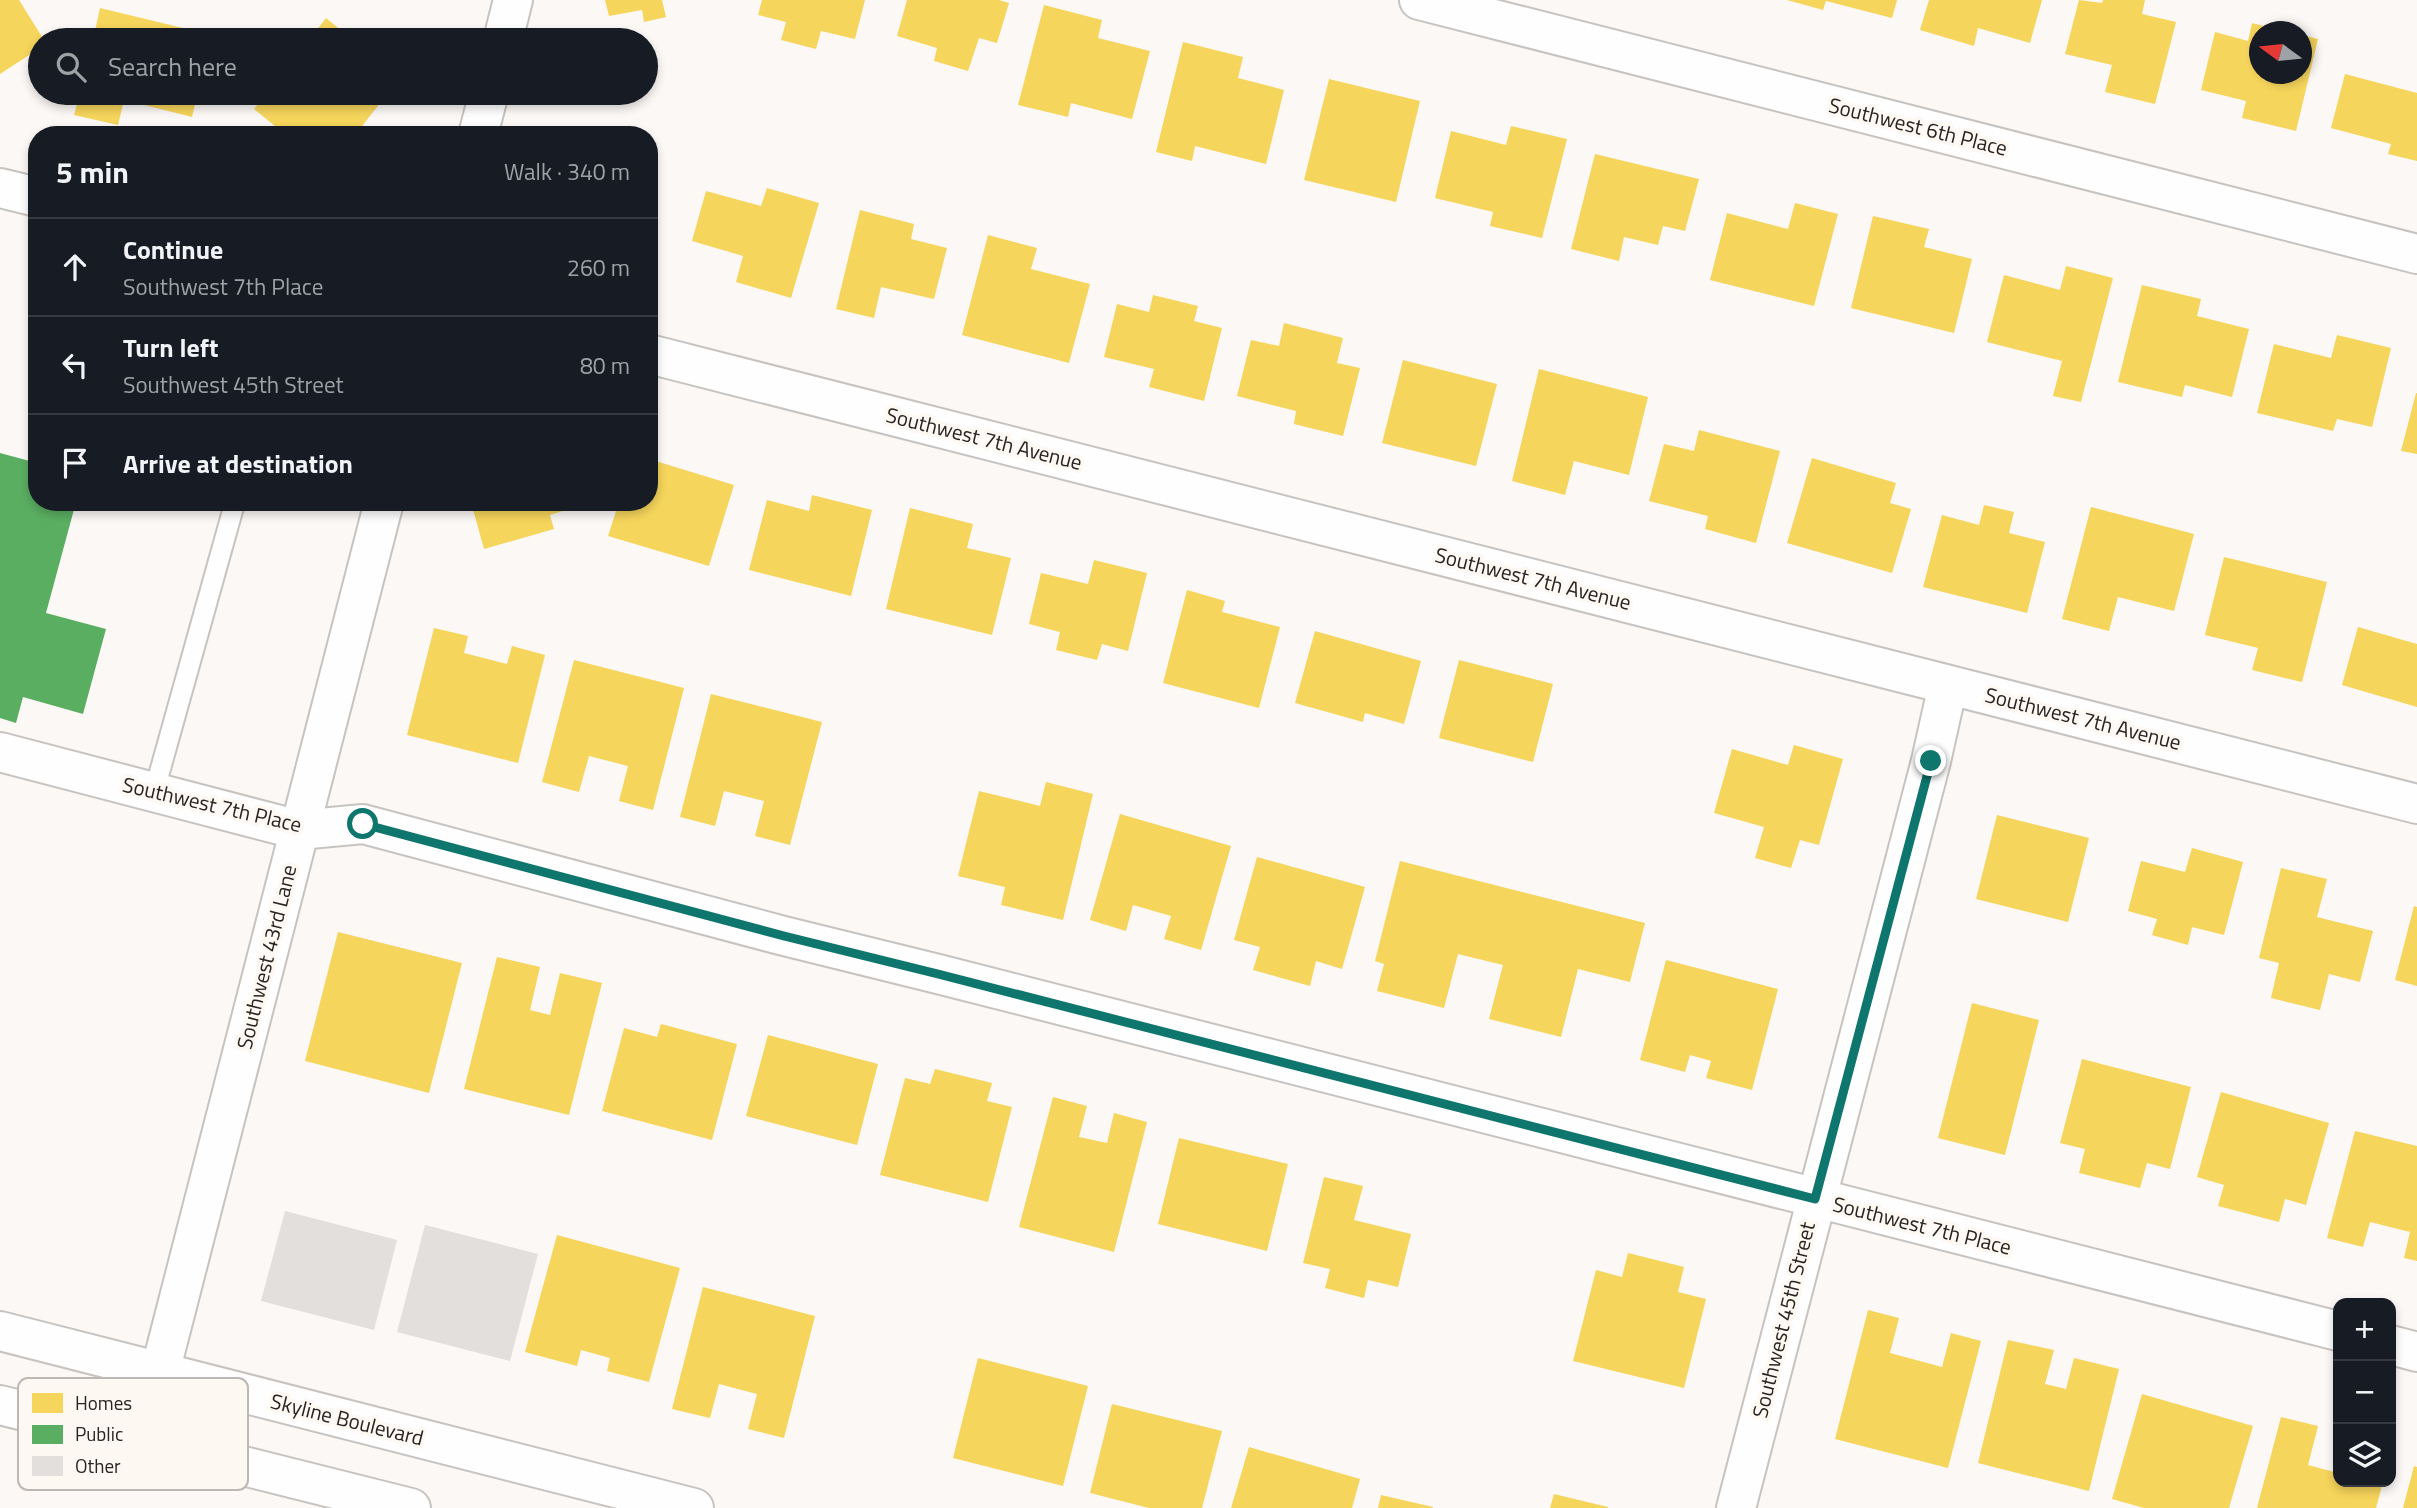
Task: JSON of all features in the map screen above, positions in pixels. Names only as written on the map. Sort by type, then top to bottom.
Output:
[{"type":"street","points":[[506,28],[513,0]]},
{"type":"street","name":"Southwest 6th Place","points":[[1419,0],[2417,254]]},
{"type":"street","points":[[480,126],[486,105]]},
{"type":"street","points":[[0,188],[28,195]]},
{"type":"street","name":"Southwest 7th Avenue","points":[[658,356],[2417,804]]},
{"type":"street","name":"Southwest 43rd Lane","points":[[158,1378],[382,511]]},
{"type":"street","name":"Southwest 45th Street","points":[[1736,1508],[1931,761],[1948,685]]},
{"type":"street","name":"Southwest 7th Place","points":[[0,752],[299,830],[363,824],[784,936],[2333,1330]]},
{"type":"street","name":"Skyline Boulevard","points":[[0,1331],[184,1378]]},
{"type":"street","points":[[2396,1346],[2417,1352]]},
{"type":"street","name":"Skyline Boulevard","points":[[248,1394],[694,1508]]},
{"type":"street","points":[[0,1405],[18,1410]]},
{"type":"street","points":[[248,1468],[411,1508]]},
{"type":"lane","points":[[154,792],[232,511]]},
{"type":"building: Homes","points":[[0,0],[19,0],[36,28],[28,28],[28,56],[0,74]]},
{"type":"building: Homes","points":[[605,0],[662,0],[666,17],[644,22],[642,10],[609,16]]},
{"type":"building: Homes","points":[[762,0],[865,0],[855,39],[821,31],[816,49],[781,40],[786,22],[758,15]]},
{"type":"building: Homes","points":[[907,0],[999,0],[1009,3],[997,43],[979,38],[968,71],[934,61],[937,48],[897,36]]},
{"type":"building: Homes","points":[[1787,0],[1897,0],[1892,18],[1826,1],[1823,10]]},
{"type":"building: Homes","points":[[1929,0],[2042,0],[2030,43],[1978,28],[1974,46],[1920,30]]},
{"type":"building: Homes","points":[[2079,0],[2102,3],[2103,0],[2145,0],[2142,14],[2176,22],[2155,104],[2105,92],[2112,65],[2065,54]]},
{"type":"building: Homes","points":[[1044,5],[1102,20],[1098,38],[1150,51],[1132,119],[1071,103],[1068,117],[1018,105]]},
{"type":"building: Homes","points":[[100,8],[183,28],[96,28]]},
{"type":"building: Homes","points":[[326,18],[338,28],[318,28]]},
{"type":"building: Homes","points":[[2215,32],[2248,41],[2249,36],[2249,84],[2307,84],[2296,131],[2242,118],[2246,101],[2201,90]]},
{"type":"building: Homes","points":[[2312,38],[2318,39],[2312,64]]},
{"type":"building: Homes","points":[[1183,42],[1243,57],[1238,78],[1284,90],[1266,164],[1195,146],[1192,161],[1156,152]]},
{"type":"building: Homes","points":[[2345,74],[2417,93],[2417,161],[2388,154],[2391,144],[2331,128]]},
{"type":"building: Homes","points":[[1329,79],[1420,101],[1396,202],[1304,180]]},
{"type":"building: Homes","points":[[77,105],[123,105],[118,125],[74,115]]},
{"type":"building: Homes","points":[[144,105],[195,105],[192,117]]},
{"type":"building: Homes","points":[[257,105],[379,105],[362,126],[275,126],[254,109]]},
{"type":"building: Homes","points":[[1511,126],[1567,139],[1542,238],[1490,226],[1493,212],[1435,198],[1451,131],[1506,145]]},
{"type":"building: Homes","points":[[1595,154],[1699,179],[1685,231],[1663,226],[1658,245],[1624,237],[1619,261],[1571,249]]},
{"type":"building: Homes","points":[[767,188],[819,203],[791,298],[736,282],[743,256],[692,241],[706,191],[761,206]]},
{"type":"building: Homes","points":[[1795,203],[1838,214],[1814,306],[1710,280],[1727,213],[1788,229]]},
{"type":"building: Homes","points":[[860,210],[914,224],[911,239],[947,248],[934,299],[881,287],[874,318],[836,309]]},
{"type":"building: Homes","points":[[1873,216],[1929,229],[1924,247],[1972,259],[1954,333],[1851,308]]},
{"type":"building: Homes","points":[[988,235],[1037,248],[1031,269],[1090,284],[1069,363],[962,335]]},
{"type":"building: Homes","points":[[2066,266],[2113,278],[2081,402],[2053,396],[2062,361],[1987,342],[2004,275],[2060,290]]},
{"type":"building: Homes","points":[[2142,285],[2201,299],[2197,316],[2249,329],[2232,397],[2185,385],[2182,397],[2118,382]]},
{"type":"building: Homes","points":[[1153,295],[1198,306],[1194,321],[1222,328],[1204,401],[1149,387],[1154,369],[1104,357],[1117,304],[1149,312]]},
{"type":"building: Homes","points":[[1284,323],[1343,338],[1337,363],[1360,368],[1343,436],[1294,424],[1296,411],[1237,396],[1251,340],[1279,346]]},
{"type":"building: Homes","points":[[2337,335],[2391,348],[2372,427],[2337,419],[2333,431],[2257,413],[2274,344],[2331,358]]},
{"type":"building: Homes","points":[[1403,360],[1497,384],[1476,466],[1382,443]]},
{"type":"building: Homes","points":[[1539,369],[1648,397],[1629,475],[1574,461],[1565,495],[1512,481]]},
{"type":"building: Homes","points":[[2417,393],[2417,454],[2401,451]]},
{"type":"building: Homes","points":[[1699,430],[1780,451],[1756,543],[1705,529],[1708,516],[1649,501],[1664,444],[1694,451]]},
{"type":"building: Homes","points":[[1812,458],[1896,483],[1890,503],[1911,509],[1892,573],[1787,543]]},
{"type":"building: Homes","points":[[658,462],[734,485],[709,566],[608,536],[616,511],[658,511]]},
{"type":"building: Homes","points":[[812,495],[872,510],[851,596],[749,570],[767,500],[809,511]]},
{"type":"building: Homes","points":[[1984,505],[2014,512],[2009,533],[2045,542],[2027,613],[1923,587],[1942,515],[1979,525]]},
{"type":"building: Homes","points":[[2091,507],[2194,534],[2174,611],[2118,597],[2109,631],[2062,619]]},
{"type":"building: Homes","points":[[910,508],[973,524],[967,548],[1011,558],[992,635],[886,609]]},
{"type":"building: Homes","points":[[473,511],[562,511],[550,515],[554,529],[484,549]]},
{"type":"building: Homes","points":[[2224,557],[2327,582],[2302,682],[2252,670],[2258,648],[2205,635]]},
{"type":"building: Homes","points":[[1094,560],[1147,573],[1128,651],[1102,644],[1097,660],[1056,650],[1060,632],[1029,624],[1041,573],[1088,584]]},
{"type":"building: Homes","points":[[1187,590],[1225,601],[1222,612],[1280,627],[1259,708],[1163,683]]},
{"type":"building: Homes","points":[[2358,627],[2417,644],[2417,707],[2342,685]]},
{"type":"building: Homes","points":[[434,628],[468,636],[464,653],[507,664],[512,646],[545,655],[518,763],[407,735]]},
{"type":"building: Homes","points":[[1315,631],[1421,661],[1404,724],[1365,713],[1363,722],[1295,703]]},
{"type":"building: Homes","points":[[574,660],[684,688],[653,810],[619,801],[628,766],[589,756],[579,792],[542,782]]},
{"type":"building: Homes","points":[[1459,660],[1553,684],[1533,762],[1439,738]]},
{"type":"building: Homes","points":[[711,694],[822,722],[790,845],[755,836],[764,801],[724,791],[715,826],[680,817]]},
{"type":"building: Homes","points":[[1794,745],[1843,759],[1819,845],[1800,840],[1791,868],[1755,858],[1764,827],[1714,813],[1732,749],[1788,765]]},
{"type":"building: Homes","points":[[1046,782],[1093,794],[1063,920],[1001,905],[1005,887],[958,876],[979,791],[1040,806]]},
{"type":"building: Homes","points":[[1120,814],[1231,846],[1201,950],[1164,939],[1171,916],[1133,905],[1126,931],[1090,920]]},
{"type":"building: Homes","points":[[1997,815],[2089,838],[2068,922],[1976,899]]},
{"type":"building: Homes","points":[[2192,848],[2243,862],[2224,935],[2192,927],[2188,945],[2152,935],[2157,919],[2128,911],[2141,861],[2185,872]]},
{"type":"building: Homes","points":[[1257,857],[1365,887],[1342,969],[1316,961],[1310,986],[1253,970],[1260,947],[1234,940]]},
{"type":"building: Homes","points":[[1400,861],[1645,923],[1630,982],[1578,969],[1561,1037],[1489,1019],[1503,965],[1458,954],[1444,1008],[1377,991],[1384,964],[1375,961]]},
{"type":"building: Homes","points":[[2281,868],[2327,879],[2317,917],[2373,931],[2360,982],[2329,974],[2320,1010],[2271,998],[2279,963],[2259,958]]},
{"type":"building: Homes","points":[[2414,906],[2417,907],[2417,986],[2395,980]]},
{"type":"building: Homes","points":[[338,932],[462,963],[429,1093],[305,1061]]},
{"type":"building: Homes","points":[[497,957],[540,967],[530,1010],[550,1015],[560,973],[602,983],[569,1115],[464,1089]]},
{"type":"building: Homes","points":[[1666,960],[1778,989],[1752,1090],[1706,1078],[1711,1061],[1690,1055],[1685,1072],[1640,1060]]},
{"type":"building: Homes","points":[[1972,1003],[2039,1020],[2005,1155],[1938,1138]]},
{"type":"building: Homes","points":[[661,1024],[737,1044],[712,1140],[602,1111],[624,1028],[657,1037]]},
{"type":"building: Homes","points":[[768,1035],[878,1064],[857,1145],[746,1116]]},
{"type":"building: Homes","points":[[2082,1059],[2191,1087],[2170,1169],[2147,1163],[2140,1188],[2079,1173],[2085,1149],[2060,1143]]},
{"type":"building: Homes","points":[[935,1069],[992,1083],[987,1101],[1012,1107],[988,1202],[880,1175],[905,1078],[930,1084]]},
{"type":"building: Homes","points":[[2221,1092],[2329,1123],[2306,1205],[2285,1199],[2279,1222],[2218,1206],[2224,1185],[2197,1177]]},
{"type":"building: Homes","points":[[1053,1097],[1087,1106],[1079,1137],[1107,1143],[1114,1113],[1147,1122],[1114,1252],[1019,1227]]},
{"type":"building: Homes","points":[[2355,1131],[2417,1146],[2417,1261],[2404,1258],[2410,1232],[2370,1222],[2363,1247],[2327,1238]]},
{"type":"building: Homes","points":[[1179,1138],[1288,1164],[1267,1251],[1158,1224]]},
{"type":"building: Homes","points":[[1324,1177],[1363,1186],[1354,1220],[1411,1234],[1398,1287],[1368,1280],[1364,1298],[1325,1288],[1330,1269],[1303,1263]]},
{"type":"building: Homes","points":[[557,1235],[680,1268],[649,1382],[607,1371],[610,1358],[581,1350],[577,1366],[525,1352]]},
{"type":"building: Homes","points":[[1628,1253],[1684,1267],[1678,1292],[1706,1299],[1684,1388],[1573,1361],[1596,1270],[1622,1277]]},
{"type":"building: Homes","points":[[703,1287],[815,1316],[784,1438],[748,1429],[757,1394],[719,1384],[710,1418],[672,1409]]},
{"type":"building: Homes","points":[[1868,1310],[1899,1318],[1890,1353],[1942,1367],[1951,1333],[1981,1341],[1948,1468],[1835,1439]]},
{"type":"building: Homes","points":[[2008,1340],[2054,1350],[2045,1384],[2066,1389],[2074,1358],[2119,1369],[2089,1491],[1978,1463]]},
{"type":"building: Homes","points":[[978,1358],[1088,1386],[1063,1486],[953,1458]]},
{"type":"building: Homes","points":[[2142,1394],[2253,1426],[2229,1508],[2144,1508],[2112,1499]]},
{"type":"building: Homes","points":[[1112,1404],[1222,1431],[1202,1508],[1149,1508],[1090,1493]]},
{"type":"building: Homes","points":[[2281,1417],[2318,1426],[2308,1465],[2333,1472],[2333,1487],[2382,1487],[2376,1508],[2257,1508]]},
{"type":"building: Homes","points":[[1249,1447],[1360,1479],[1352,1508],[1231,1508]]},
{"type":"building: Homes","points":[[2414,1466],[2417,1467],[2417,1508],[2403,1508]]},
{"type":"building: Homes","points":[[1554,1494],[1608,1507],[1608,1508],[1550,1508]]},
{"type":"building: Homes","points":[[1381,1495],[1433,1507],[1433,1508],[1378,1508]]},
{"type":"building: Public","points":[[0,453],[28,461],[28,511],[74,511],[46,613],[106,629],[83,714],[23,697],[16,723],[0,718]]},
{"type":"building: Other","points":[[285,1211],[397,1240],[374,1330],[261,1301]]},
{"type":"building: Other","points":[[425,1225],[538,1254],[510,1361],[397,1332]]},
{"type":"route","points":[[363,824],[784,936],[1815,1199],[1931,761]]}]
